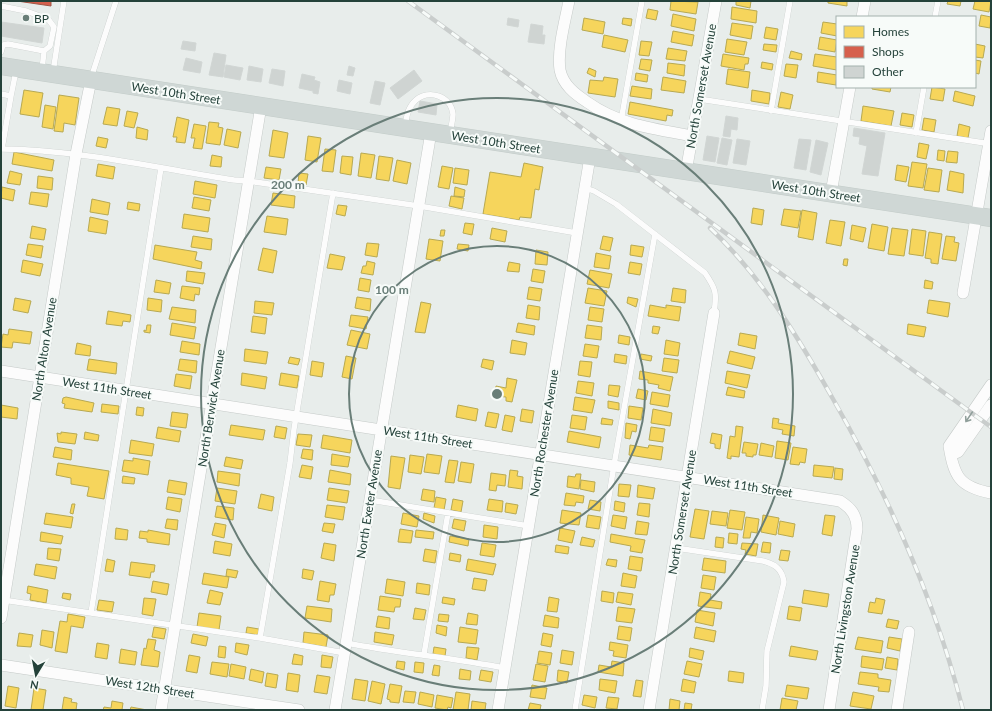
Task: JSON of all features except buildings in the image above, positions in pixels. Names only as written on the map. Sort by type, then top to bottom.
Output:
[{"type":"main road","name":"West 10th Street","points":[[9,67],[984,217]]},
{"type":"street","points":[[569,1],[559,59],[562,77],[568,87],[593,107],[621,121],[640,127],[692,136]]},
{"type":"street","name":"North Somerset Avenue","points":[[686,172],[716,1]]},
{"type":"street","points":[[862,16],[864,1]]},
{"type":"street","name":"North Alton Avenue","points":[[1,618],[2,600],[76,154],[90,80]]},
{"type":"street","points":[[832,193],[850,88]]},
{"type":"street","name":"North Berwick Avenue","points":[[161,710],[261,106]]},
{"type":"street","points":[[963,293],[984,217],[991,131]]},
{"type":"street","name":"North Exeter Avenue","points":[[335,710],[431,132]]},
{"type":"street","name":"North Rochester Avenue","points":[[498,710],[590,157]]},
{"type":"street","name":"North Somerset Avenue","points":[[649,710],[714,313]]},
{"type":"street","name":"West 11th Street","points":[[1,371],[688,476],[840,501],[851,509]]},
{"type":"street","points":[[991,385],[949,446],[955,471],[962,482],[972,489],[991,493]]},
{"type":"street","points":[[951,455],[958,452],[991,405]]},
{"type":"street","name":"North Livingston Avenue","points":[[829,710],[857,529],[856,518],[851,509]]},
{"type":"street","points":[[897,710],[909,632]]},
{"type":"street","name":"West 12th Street","points":[[1,664],[299,710]]},
{"type":"lane","points":[[47,73],[64,1]]},
{"type":"lane","points":[[90,80],[116,1]]},
{"type":"lane","points":[[621,121],[642,1]]},
{"type":"lane","points":[[771,111],[790,1]]},
{"type":"lane","points":[[935,16],[938,1]]},
{"type":"lane","points":[[1,6],[26,11],[48,19],[54,27],[50,46],[44,51]]},
{"type":"lane","points":[[1,52],[3,45],[8,44],[44,51]]},
{"type":"lane","points":[[44,51],[47,73]]},
{"type":"lane","points":[[9,67],[11,96],[1,149],[46,150],[76,154],[234,180],[248,180],[419,206],[577,233]]},
{"type":"lane","points":[[916,133],[924,88]]},
{"type":"lane","points":[[1,94],[11,96]]},
{"type":"lane","points":[[404,128],[407,111],[417,100],[425,95],[435,95],[445,99],[453,113],[450,135]]},
{"type":"lane","points":[[699,100],[990,144]]},
{"type":"lane","points":[[91,613],[161,168]]},
{"type":"lane","points":[[585,188],[594,191],[616,204],[705,272],[715,287],[716,298],[714,313]]},
{"type":"lane","points":[[260,638],[333,193]]},
{"type":"lane","points":[[575,710],[614,465],[655,234]]},
{"type":"lane","points":[[370,500],[529,526]]},
{"type":"lane","points":[[424,654],[448,513]]},
{"type":"lane","points":[[676,548],[772,563],[783,575],[784,582],[768,651],[766,686],[762,710]]},
{"type":"lane","points":[[2,600],[260,638],[346,648],[424,654],[505,668]]},
{"type":"railway","points":[[408,1],[991,427]]},
{"type":"railway","points":[[710,228],[729,247],[763,287],[806,353],[854,436],[891,511],[924,589],[952,669],[963,710]]},
{"type":"place","name":"BP","points":[[26,18]]}]
